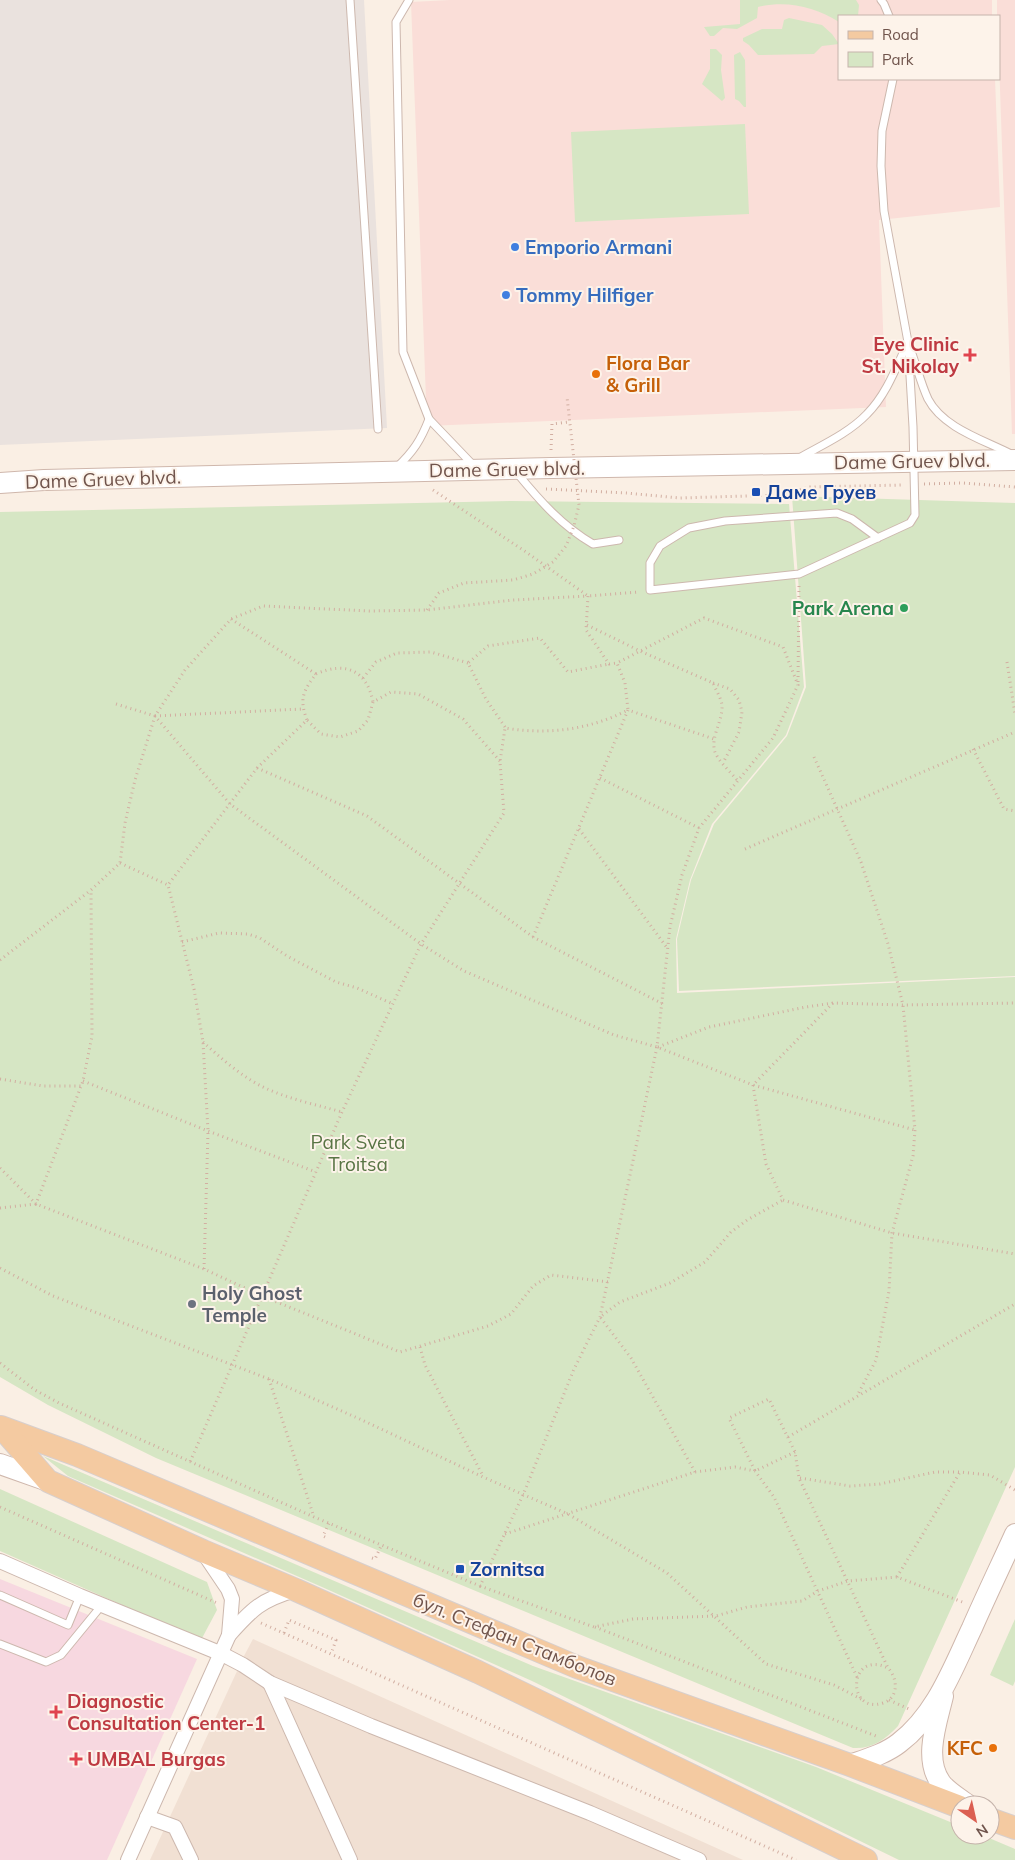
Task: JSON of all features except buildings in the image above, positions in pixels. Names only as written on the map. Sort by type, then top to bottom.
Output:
[{"type":"main road","name":"Dame Gruev blvd.","points":[[0,483],[44,480],[392,471],[792,462],[1015,460]]},
{"type":"main road","points":[[0,1426],[48,1481]]},
{"type":"main road","points":[[0,1426],[77,1455],[577,1667],[850,1765],[950,1803]]},
{"type":"main road","points":[[0,1464],[48,1481],[478,1672],[866,1860]]},
{"type":"main road","points":[[850,1765],[884,1752],[898,1744],[915,1728],[946,1685],[1015,1534]]},
{"type":"main road","points":[[946,1685],[933,1745],[934,1766],[935,1773],[942,1784],[956,1795]]},
{"type":"main road","points":[[1000,1823],[1015,1828]]},
{"type":"street","points":[[128,1860],[229,1635],[232,1600],[228,1589],[203,1551]]},
{"type":"street","points":[[0,1561],[222,1654],[244,1664],[270,1683],[371,1726],[590,1812],[699,1860]]},
{"type":"street","points":[[229,1635],[245,1616],[265,1600],[296,1590]]},
{"type":"street","points":[[270,1683],[350,1860]]},
{"type":"street","points":[[147,1817],[175,1827],[191,1860]]},
{"type":"lane","points":[[350,0],[378,429]]},
{"type":"lane","points":[[409,0],[396,22],[403,352],[429,419],[478,470]]},
{"type":"lane","points":[[881,0],[889,15]]},
{"type":"lane","points":[[878,538],[852,519],[837,513],[725,520],[689,528],[660,546],[650,563],[650,590],[799,574],[878,538],[910,523],[915,515],[908,342],[884,211],[882,175],[882,131],[893,80]]},
{"type":"lane","points":[[908,342],[928,400],[939,413],[959,428],[1015,455]]},
{"type":"lane","points":[[792,462],[852,427],[868,414],[887,387],[908,342]]},
{"type":"lane","points":[[392,471],[408,457],[422,438],[429,419]]},
{"type":"lane","points":[[514,469],[551,513],[574,533],[593,544],[619,540]]},
{"type":"lane","points":[[0,1595],[68,1625],[80,1596]]},
{"type":"lane","points":[[0,1644],[46,1662],[61,1655],[102,1605]]},
{"type":"path","points":[[426,610],[440,593],[464,583],[513,580],[533,574],[553,562],[566,546],[574,526],[579,505],[567,397]]},
{"type":"path","points":[[551,468],[552,424],[570,422]]},
{"type":"path","points":[[432,489],[588,596]]},
{"type":"path","points":[[480,1586],[523,1495],[574,1369],[600,1317],[609,1282],[657,1047],[670,927],[682,875],[699,828],[773,738],[798,685],[799,574]]},
{"type":"path","points":[[0,960],[91,890],[120,863],[125,823],[135,780],[155,716],[185,670],[231,619],[263,606],[369,611],[426,610],[513,600],[650,590]]},
{"type":"path","points":[[588,596],[586,630],[609,664]]},
{"type":"path","points":[[468,663],[488,646],[540,638],[568,672],[617,663],[704,618],[783,647],[798,685]]},
{"type":"path","points":[[231,619],[316,674]]},
{"type":"path","points":[[586,625],[713,683],[730,688],[739,700],[742,712],[739,732],[723,764]]},
{"type":"path","points":[[190,1462],[342,1112],[421,944],[504,813],[500,762],[505,728],[486,699],[468,663],[431,652],[397,653],[376,662],[363,678]]},
{"type":"path","points":[[1007,662],[1015,714]]},
{"type":"path","points":[[534,937],[628,710],[625,683],[617,663]]},
{"type":"path","points":[[340,667],[351,670],[363,678],[370,689],[373,702],[368,720],[358,731],[340,737],[321,734],[307,720],[303,709],[303,695],[306,687],[316,674],[329,668],[340,667]]},
{"type":"path","points":[[713,683],[722,704],[721,720],[714,739],[715,751],[737,780]]},
{"type":"path","points":[[373,702],[391,692],[418,694],[463,719],[500,762]]},
{"type":"path","points":[[116,704],[155,716],[303,709]]},
{"type":"path","points":[[505,728],[530,732],[562,731],[612,718],[628,710],[714,739]]},
{"type":"path","points":[[155,716],[230,804],[421,944],[464,971],[614,1035],[657,1047],[753,1085],[915,1130]]},
{"type":"path","points":[[168,885],[257,768],[307,720]]},
{"type":"path","points":[[745,849],[1015,732]]},
{"type":"path","points":[[973,749],[1004,809],[1015,811]]},
{"type":"path","points":[[814,758],[861,862],[888,944],[902,1005],[915,1130],[913,1156],[892,1233],[888,1291],[876,1360],[858,1396]]},
{"type":"path","points":[[257,768],[367,816],[534,937],[663,1004]]},
{"type":"path","points":[[600,778],[699,828]]},
{"type":"path","points":[[579,829],[668,949]]},
{"type":"path","points":[[120,863],[168,885]]},
{"type":"path","points":[[168,885],[194,989],[203,1042],[208,1132],[204,1269]]},
{"type":"path","points":[[36,1204],[83,1080],[92,1036],[91,890]]},
{"type":"path","points":[[182,942],[219,933],[248,934],[260,938],[287,956],[336,982],[357,988],[393,1004]]},
{"type":"path","points":[[657,1047],[708,1027],[833,1003],[902,1005],[1015,1003]]},
{"type":"path","points":[[753,1085],[833,1003]]},
{"type":"path","points":[[203,1042],[228,1064],[264,1087],[318,1106],[342,1112]]},
{"type":"path","points":[[0,1079],[43,1086],[81,1086]]},
{"type":"path","points":[[83,1080],[208,1132],[316,1172]]},
{"type":"path","points":[[753,1085],[766,1164],[783,1200]]},
{"type":"path","points":[[0,1168],[36,1204],[204,1269],[262,1296],[400,1352],[488,1326],[511,1314],[533,1286],[551,1276],[609,1282]]},
{"type":"path","points":[[600,1317],[620,1302],[670,1284],[705,1262],[731,1232],[747,1220],[783,1200],[892,1233],[1015,1254]]},
{"type":"path","points":[[0,1208],[36,1204]]},
{"type":"path","points":[[0,1268],[54,1296],[231,1366],[269,1379],[568,1514],[667,1573],[716,1616],[766,1664],[834,1685],[873,1705],[883,1703],[892,1696],[896,1688],[895,1679],[888,1668],[799,1478],[795,1452],[769,1399],[729,1418],[755,1471],[774,1497],[857,1678]]},
{"type":"path","points":[[788,1437],[1015,1304]]},
{"type":"path","points":[[600,1317],[631,1358],[695,1472]]},
{"type":"path","points":[[420,1347],[425,1365],[483,1477]]},
{"type":"path","points":[[0,1363],[35,1390],[59,1404],[381,1546],[480,1586],[594,1627],[898,1744]]},
{"type":"path","points":[[269,1379],[314,1517]]},
{"type":"path","points":[[504,1534],[695,1472],[735,1467],[755,1471],[795,1452]]},
{"type":"path","points":[[799,1478],[850,1486],[880,1484],[935,1472],[960,1472],[990,1475],[1015,1490]]},
{"type":"path","points":[[897,1577],[960,1472]]},
{"type":"path","points":[[0,1507],[232,1610]]},
{"type":"path","points":[[323,1536],[329,1523]]},
{"type":"path","points":[[374,1559],[381,1546]]},
{"type":"path","points":[[594,1627],[633,1619],[716,1616],[747,1607],[802,1601],[818,1591],[848,1581],[897,1577],[954,1599]]},
{"type":"path","points":[[245,1616],[796,1860]]},
{"type":"path","points":[[284,1633],[289,1620],[336,1640],[331,1654]]},
{"type":"path","points":[[863,1700],[856,1689],[857,1678],[863,1669],[873,1664],[888,1668]]},
{"type":"shaded area","points":[[0,0],[364,0],[387,428],[0,445]]},
{"type":"shaded area","points":[[450,0],[992,0],[992,15],[838,15],[838,80],[995,80],[1000,207],[879,220],[886,407],[427,426],[411,2]]},
{"type":"shaded area","points":[[997,0],[1015,0],[1015,434],[1012,434],[1000,80],[1000,15],[997,15]]},
{"type":"shaded area","name":"UMBAL Burgas","points":[[0,1579],[197,1659],[107,1860],[0,1860]]},
{"type":"shaded area","points":[[253,1639],[743,1860],[150,1860]]},
{"type":"green space","points":[[740,0],[856,0],[859,5],[858,15],[838,15],[838,21],[820,12],[800,6],[780,4],[758,7],[757,18],[737,29],[723,28],[714,36],[710,36],[704,27],[740,24]]},
{"type":"green space","points":[[789,18],[822,25],[832,34],[838,44],[822,46],[814,54],[758,55],[743,41],[743,38],[762,29],[782,29],[784,20]]},
{"type":"green space","points":[[710,49],[716,49],[722,55],[721,70],[725,98],[722,101],[702,84],[710,69]]},
{"type":"green space","points":[[740,52],[745,60],[746,107],[735,99],[734,55]]},
{"type":"green space","points":[[745,124],[749,214],[575,222],[571,132]]},
{"type":"green space","points":[[792,496],[1015,503],[1015,976],[679,991],[677,939],[691,880],[714,824],[787,736],[806,687]]},
{"type":"green space","name":"Park Sveta Troitsa","points":[[511,501],[789,504],[804,687],[786,735],[712,824],[690,880],[676,939],[677,993],[1015,977],[1015,1467],[898,1726],[878,1743],[866,1747],[853,1748],[156,1458],[48,1405],[0,1377],[0,512]]},
{"type":"green space","points":[[43,1456],[533,1666],[816,1767],[950,1822],[950,1845],[1000,1845],[1000,1843],[1015,1849],[1015,1860],[899,1860],[532,1681],[68,1476]]},
{"type":"green space","points":[[0,1489],[207,1582],[217,1610],[201,1640],[0,1551]]},
{"type":"green space","points":[[1015,1619],[1015,1681],[1013,1686],[990,1675]]},
{"type":"place","name":"Emporio Armani","points":[[515,247]]},
{"type":"place","name":"Tommy Hilfiger","points":[[506,295]]},
{"type":"place","name":"Eye Clinic St. Nikolay","points":[[970,355]]},
{"type":"place","name":"Flora Bar & Grill","points":[[596,374]]},
{"type":"place","name":"Даме Груев","points":[[756,492]]},
{"type":"place","name":"Park Arena","points":[[904,608]]},
{"type":"place","name":"Holy Ghost Temple","points":[[192,1304]]},
{"type":"place","name":"Zornitsa","points":[[460,1569]]},
{"type":"place","name":"Diagnostic Consultation Center-1","points":[[56,1712]]},
{"type":"place","name":"KFC","points":[[993,1748]]},
{"type":"place","name":"UMBAL Burgas","points":[[76,1759]]}]
